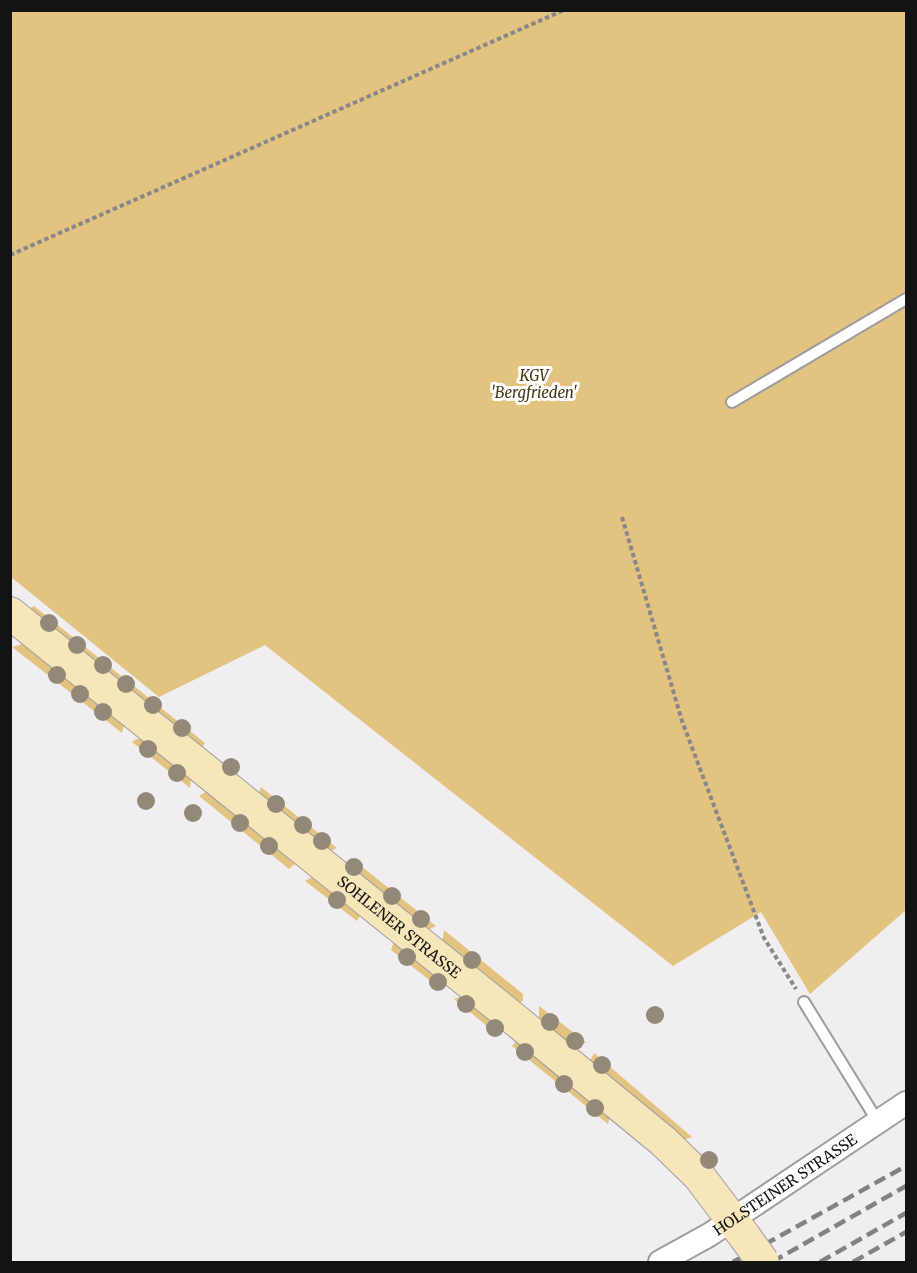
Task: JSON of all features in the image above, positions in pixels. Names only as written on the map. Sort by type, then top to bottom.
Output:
[{"type":"street","name":"SOHLENER STRASSE","points":[[10,613],[663,1141],[699,1176],[763,1263]]},
{"type":"street","name":"HOLSTEINER STRASSE","points":[[660,1263],[696,1243],[738,1228],[906,1103]]},
{"type":"lane","points":[[732,402],[906,299]]},
{"type":"lane","points":[[804,1002],[878,1122]]},
{"type":"path","points":[[10,255],[564,10]]},
{"type":"path","points":[[622,517],[682,721],[764,938],[804,1002]]},
{"type":"green space","name":"KGV 'Bergfrieden'","points":[[10,11],[906,11],[906,910],[810,994],[761,912],[673,966],[265,645],[159,697],[11,577]]},
{"type":"green space","points":[[34,606],[205,743],[201,749],[27,610]]},
{"type":"green space","points":[[23,644],[124,725],[122,733],[12,647]]},
{"type":"green space","points":[[141,739],[191,779],[190,788],[132,742]]},
{"type":"green space","points":[[261,787],[337,848],[328,852],[258,795]]},
{"type":"green space","points":[[207,791],[296,863],[289,869],[199,796]]},
{"type":"green space","points":[[351,858],[436,926],[428,930],[344,864]]},
{"type":"green space","points":[[312,877],[361,914],[357,921],[305,881]]},
{"type":"green space","points":[[444,930],[523,994],[523,1000],[519,1005],[442,944]]},
{"type":"green space","points":[[394,941],[443,981],[441,989],[391,950]]},
{"type":"green space","points":[[462,996],[500,1027],[499,1036],[454,999]]},
{"type":"green space","points":[[539,1006],[586,1042],[575,1049],[539,1021]]},
{"type":"green space","points":[[517,1040],[610,1115],[608,1124],[512,1046]]},
{"type":"green space","points":[[594,1053],[692,1137],[683,1140],[590,1061]]},
{"type":"railway","points":[[733,1262],[906,1166]]},
{"type":"railway","points":[[772,1262],[906,1186]]},
{"type":"railway","points":[[820,1262],[906,1213]]},
{"type":"railway","points":[[853,1262],[906,1232]]}]
